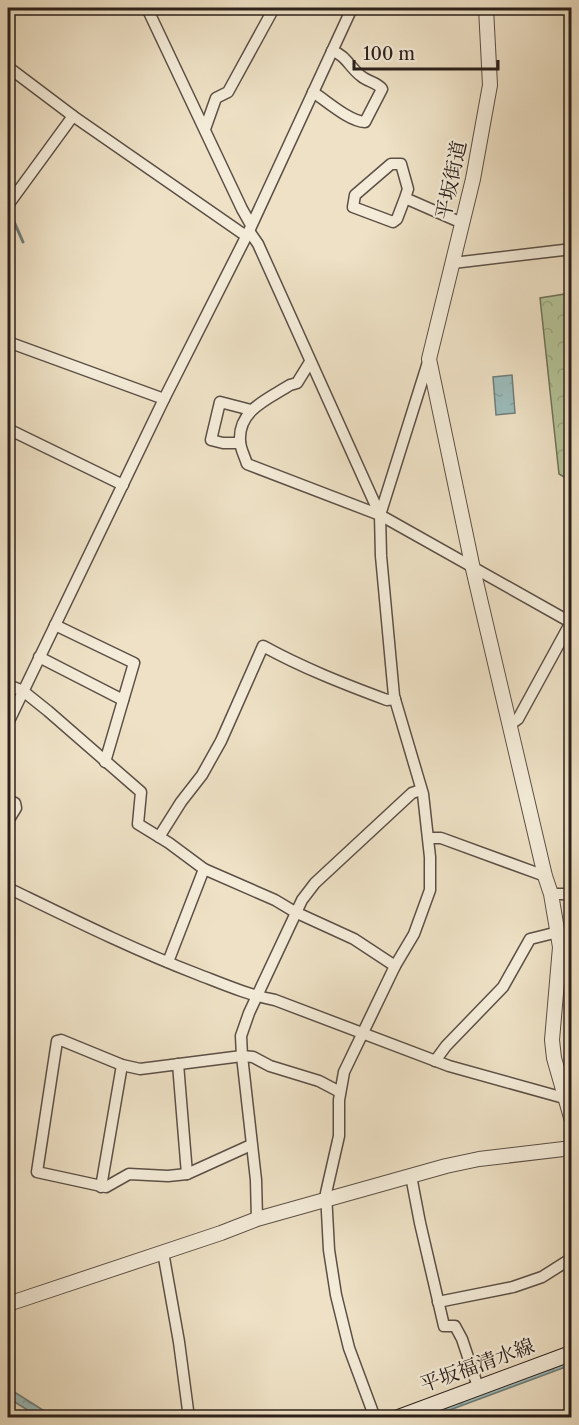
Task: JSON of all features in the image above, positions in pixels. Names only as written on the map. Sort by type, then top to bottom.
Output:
[{"type":"main road","name":"平坂福清水線","points":[[397,1418],[572,1353]]},
{"type":"street","points":[[147,8],[205,129],[249,231],[258,244],[380,515]]},
{"type":"street","points":[[205,129],[216,98],[228,92],[274,8]]},
{"type":"street","points":[[8,723],[164,399],[249,231],[352,8]]},
{"type":"street","name":"平坂街道","points":[[429,359],[473,178],[490,86],[486,8]]},
{"type":"street","points":[[313,92],[352,120],[365,122],[382,90],[380,86],[361,76],[340,53],[332,51]]},
{"type":"street","points":[[8,67],[73,116],[249,231]]},
{"type":"street","points":[[8,205],[73,116]]},
{"type":"street","points":[[391,164],[401,164],[408,189],[405,198],[397,219],[393,222],[353,207],[355,195],[391,164]]},
{"type":"street","points":[[405,198],[462,223]]},
{"type":"street","points":[[453,263],[572,249]]},
{"type":"street","points":[[8,342],[164,399]]},
{"type":"street","points":[[375,1418],[349,1348],[336,1295],[329,1250],[326,1200],[339,1136],[338,1113],[344,1072],[394,966],[414,934],[430,890],[429,838],[421,790],[394,699],[381,556],[380,515],[429,359]]},
{"type":"street","points":[[429,359],[473,568],[551,894],[565,973],[552,1040],[564,1098],[572,1121]]},
{"type":"street","points":[[310,362],[297,383],[290,385],[251,410],[246,417],[240,443],[247,464],[380,515],[571,622],[518,719],[511,724]]},
{"type":"street","points":[[240,443],[211,440],[220,402],[251,410]]},
{"type":"street","points":[[9,433],[123,485]]},
{"type":"street","points":[[55,625],[134,663],[105,762]]},
{"type":"street","points":[[159,837],[181,802],[202,775],[221,741],[263,646],[309,670],[387,700],[394,699]]},
{"type":"street","points":[[39,657],[123,700]]},
{"type":"street","points":[[8,685],[23,691],[48,711],[141,792],[138,824],[204,869],[275,900],[295,912],[354,939],[394,966]]},
{"type":"street","points":[[257,1219],[256,1180],[241,1036],[249,1013],[295,912],[315,883],[412,793],[421,790]]},
{"type":"street","points":[[8,800],[15,803],[16,808],[8,821]]},
{"type":"street","points":[[429,838],[441,838],[545,876]]},
{"type":"street","points":[[168,962],[204,869]]},
{"type":"street","points":[[8,888],[168,962],[258,997],[275,1000],[449,1066],[564,1098]]},
{"type":"street","points":[[551,894],[571,893]]},
{"type":"street","points":[[435,1061],[446,1046],[503,987],[530,939],[558,932]]},
{"type":"street","points":[[251,1145],[187,1174],[168,1176],[129,1174],[106,1187],[37,1172],[57,1041],[61,1040],[122,1065],[140,1069],[242,1056],[253,1057],[270,1066],[319,1081],[340,1092]]},
{"type":"street","points":[[178,1064],[187,1174]]},
{"type":"street","points":[[101,1187],[122,1065]]},
{"type":"street","points":[[8,1304],[257,1219],[411,1176],[479,1160],[572,1148]]},
{"type":"street","points":[[411,1176],[444,1326],[455,1326],[462,1339],[478,1387]]},
{"type":"street","points":[[163,1252],[179,1342],[189,1418]]},
{"type":"street","points":[[438,1302],[513,1287],[542,1277],[572,1258]]},
{"type":"green space","points":[[572,293],[571,481],[559,474],[540,298]]},
{"type":"water","points":[[512,375],[515,413],[496,415],[493,377]]},
{"type":"water","points":[[571,1357],[571,1365],[431,1417],[410,1418]]},
{"type":"water","points":[[8,1388],[54,1417],[39,1417],[8,1398]]},
{"type":"waterway","points":[[8,208],[23,242]]}]
